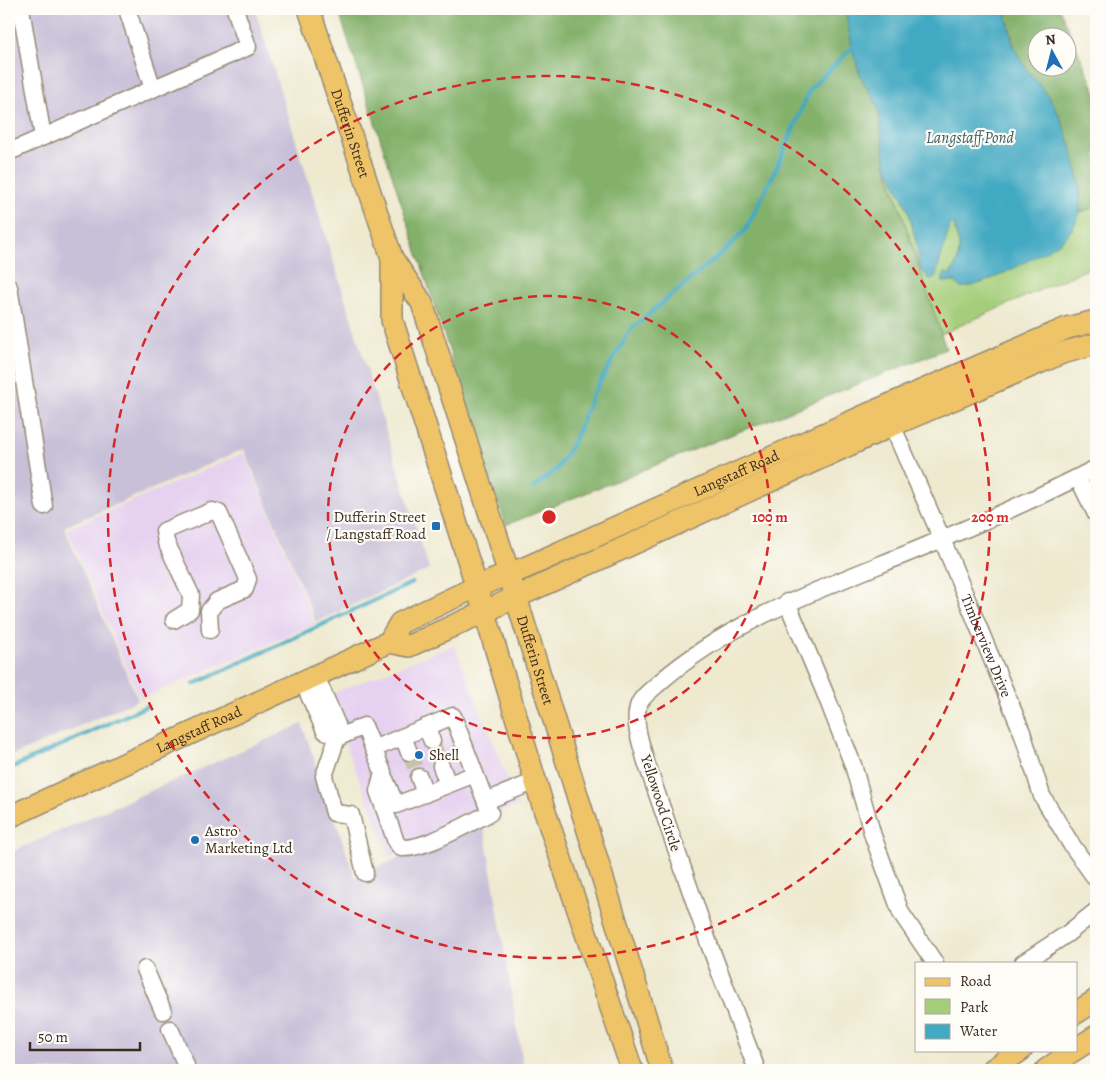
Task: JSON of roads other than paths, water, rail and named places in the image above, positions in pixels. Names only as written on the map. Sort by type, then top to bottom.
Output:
[{"type":"main road","name":"Dufferin Street","points":[[309,9],[392,258],[422,303],[516,596],[662,1070]]},
{"type":"main road","name":"Dufferin Street","points":[[392,258],[392,320],[536,781],[632,1070]]},
{"type":"main road","name":"Langstaff Road","points":[[389,642],[409,646],[888,416],[1066,328],[1096,321]]},
{"type":"main road","name":"Langstaff Road","points":[[9,817],[389,642],[400,623],[476,588],[888,416],[1062,353],[1096,344]]},
{"type":"main road","points":[[1078,1012],[1096,1000]]},
{"type":"main road","points":[[1078,1048],[1096,1036]]},
{"type":"main road","points":[[992,1070],[1018,1052]]},
{"type":"main road","points":[[1046,1070],[1072,1052]]},
{"type":"street","points":[[22,9],[44,137]]},
{"type":"street","points":[[127,9],[152,89]]},
{"type":"street","points":[[9,152],[248,47],[235,9]]},
{"type":"street","points":[[9,287],[44,506]]},
{"type":"street","name":"Timberview Drive","points":[[888,416],[942,539],[1022,732],[1042,796],[1096,880]]},
{"type":"street","name":"Yellowood Circle","points":[[757,1070],[709,944],[646,762],[639,734],[638,705],[676,668],[730,632],[745,626],[787,602],[942,539],[1078,478],[1096,468]]},
{"type":"street","points":[[1078,478],[1096,514]]},
{"type":"street","points":[[174,620],[190,610],[191,595],[166,542],[164,531],[212,511],[218,513],[248,579],[245,589],[217,601],[208,611],[210,630]]},
{"type":"street","points":[[787,602],[853,765],[873,836],[901,913],[934,962]]},
{"type":"street","points":[[310,679],[325,731],[336,736],[364,726],[396,805],[476,774]]},
{"type":"street","points":[[373,750],[406,744],[429,734],[453,716],[490,813],[423,844],[401,848],[396,842],[378,791],[383,772]]},
{"type":"street","points":[[336,736],[324,776],[334,813],[351,816],[365,873]]},
{"type":"street","points":[[441,766],[448,784]]},
{"type":"street","points":[[419,777],[425,794]]},
{"type":"street","points":[[486,801],[536,781]]},
{"type":"street","points":[[1025,962],[1067,934],[1096,911]]},
{"type":"street","points":[[145,969],[163,1011]]},
{"type":"street","points":[[170,1030],[186,1065]]},
{"type":"water","name":"Langstaff Pond","points":[[845,9],[1005,9],[1011,37],[1017,53],[1028,70],[1028,78],[1034,78],[1050,99],[1062,123],[1073,154],[1081,200],[1078,218],[1069,234],[1049,249],[998,276],[979,284],[960,288],[956,282],[942,281],[945,273],[951,274],[959,253],[959,242],[955,225],[951,223],[935,278],[929,279],[920,268],[917,246],[908,210],[886,164],[878,107],[860,75],[852,48]]},
{"type":"waterway","points":[[533,488],[556,470],[572,445],[592,396],[630,330],[730,246],[746,229],[776,169],[810,89],[852,48]]},
{"type":"waterway","points":[[194,684],[412,583]]},
{"type":"waterway","points":[[9,769],[147,706]]},
{"type":"tunnel","points":[[432,741],[441,766]]},
{"type":"tunnel","points":[[409,752],[419,777]]},
{"type":"place","name":"Dufferin Street / Langstaff Road","points":[[436,526]]},
{"type":"place","name":"Shell","points":[[419,755]]},
{"type":"place","name":"Astro Marketing Ltd","points":[[195,840]]}]
